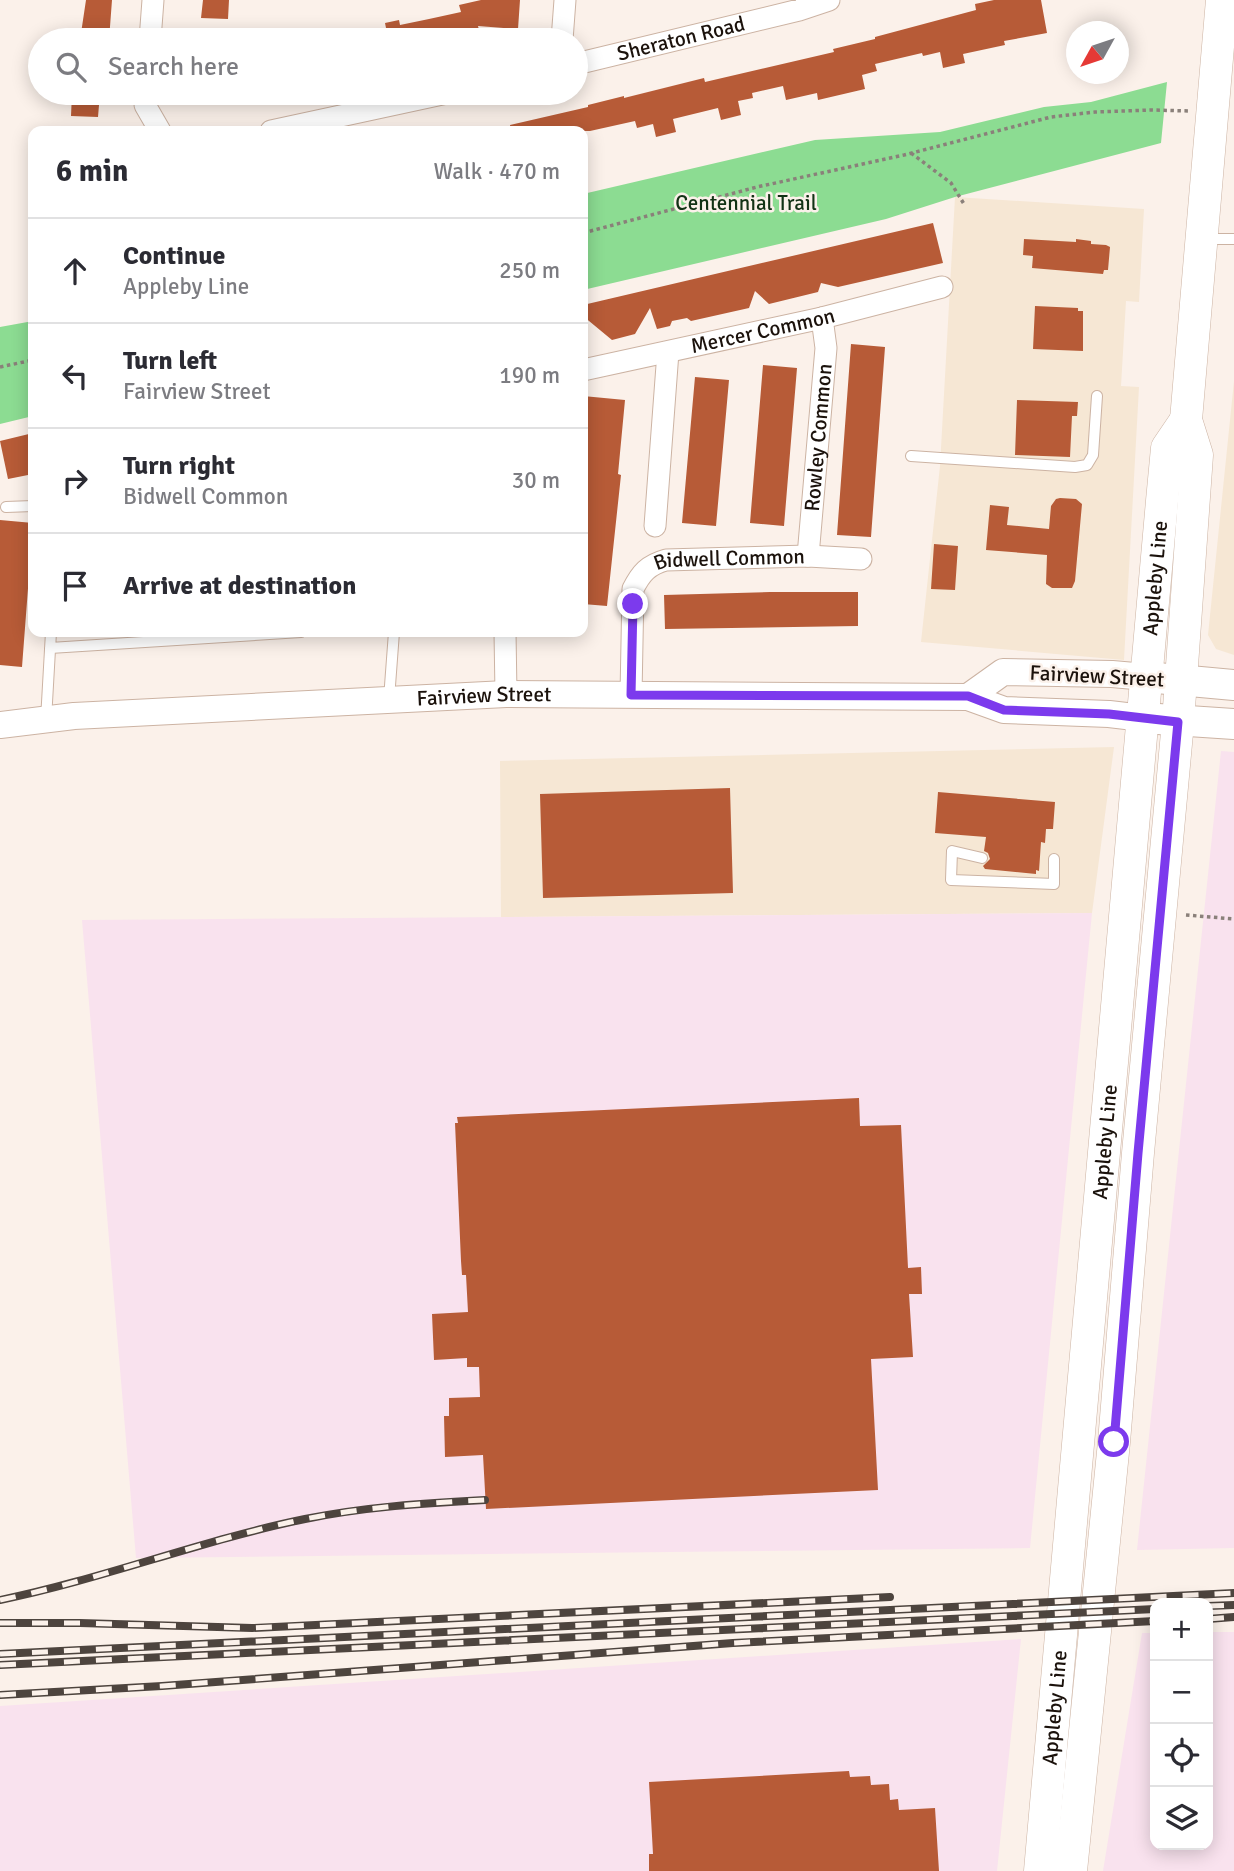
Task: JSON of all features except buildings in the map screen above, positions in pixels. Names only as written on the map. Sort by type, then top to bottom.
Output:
[{"type":"main road","name":"Appleby Line","points":[[1071,1871],[1114,1442],[1178,722],[1197,455],[1186,420],[1222,0]]},
{"type":"main road","name":"Appleby Line","points":[[1040,1871],[1167,448],[1186,420]]},
{"type":"main road","name":"Fairview Street","points":[[1146,677],[1234,685]]},
{"type":"main road","name":"Fairview Street","points":[[1143,718],[1234,724]]},
{"type":"street","points":[[151,28],[153,0]]},
{"type":"street","points":[[563,28],[565,0]]},
{"type":"street","name":"Sheraton Road","points":[[588,61],[799,5],[829,0]]},
{"type":"street","points":[[145,105],[157,126]]},
{"type":"street","points":[[294,126],[391,105]]},
{"type":"street","name":"Mercer Common","points":[[588,369],[822,318],[942,287]]},
{"type":"street","name":"Rowley Common","points":[[808,556],[826,348],[822,318]]},
{"type":"street","points":[[655,526],[668,352]]},
{"type":"street","name":"Bidwell Common","points":[[631,695],[633,589],[640,575],[648,567],[666,560],[808,556],[861,558]]},
{"type":"street","points":[[505,637],[506,694]]},
{"type":"street","name":"Fairview Street","points":[[968,696],[1003,672],[1146,677]]},
{"type":"street","name":"Fairview Street","points":[[0,724],[506,694],[968,696],[1004,710],[1143,718]]},
{"type":"lane","points":[[1202,239],[1234,239]]},
{"type":"lane","points":[[911,456],[1075,467],[1087,465],[1093,455],[1097,396]]},
{"type":"lane","points":[[6,507],[28,506]]},
{"type":"lane","points":[[46,720],[51,637]]},
{"type":"lane","points":[[50,648],[223,637]]},
{"type":"lane","points":[[389,700],[394,637]]},
{"type":"lane","points":[[982,858],[952,851],[951,880],[1054,884],[1054,859]]},
{"type":"path","points":[[588,232],[757,187],[911,153],[1051,117],[1095,112],[1188,111]]},
{"type":"path","points":[[911,153],[951,183],[964,204]]},
{"type":"path","points":[[0,367],[28,361]]},
{"type":"path","points":[[1186,915],[1234,919]]},
{"type":"shaded area","points":[[955,197],[1144,209],[1139,302],[1126,301],[1121,386],[1139,387],[1124,660],[921,642],[940,466]]},
{"type":"shaded area","points":[[1234,381],[1234,655],[1216,649],[1208,635]]},
{"type":"shaded area","points":[[1114,747],[1092,913],[501,917],[500,761]]},
{"type":"shaded area","points":[[1221,751],[1234,752],[1234,1548],[1137,1550]]},
{"type":"shaded area","points":[[1092,913],[1030,1548],[136,1558],[82,920]]},
{"type":"shaded area","points":[[1213,1632],[1234,1632],[1234,1871],[1103,1871],[1142,1633],[1150,1633],[1150,1850],[1213,1850]]},
{"type":"shaded area","points":[[1021,1639],[997,1871],[0,1871],[0,1706]]},
{"type":"green space","name":"Centennial Trail","points":[[1167,82],[1161,143],[955,197],[886,219],[588,289],[588,193],[815,140],[940,132],[1044,107],[1091,102]]},
{"type":"green space","points":[[28,322],[28,417],[0,424],[0,327]]},
{"type":"railway","points":[[0,1600],[305,1519],[417,1504],[485,1500]]},
{"type":"railway","points":[[0,1654],[1234,1593]]},
{"type":"railway","points":[[0,1623],[252,1628],[890,1597]]},
{"type":"railway","points":[[1213,1606],[1234,1605]]},
{"type":"railway","points":[[0,1665],[1150,1609]]},
{"type":"railway","points":[[1213,1619],[1234,1617]]},
{"type":"railway","points":[[0,1695],[162,1686],[733,1643],[1150,1621]]},
{"type":"route","points":[[633,604],[631,695],[968,696],[1004,710],[1109,714],[1178,722],[1114,1442]]}]
